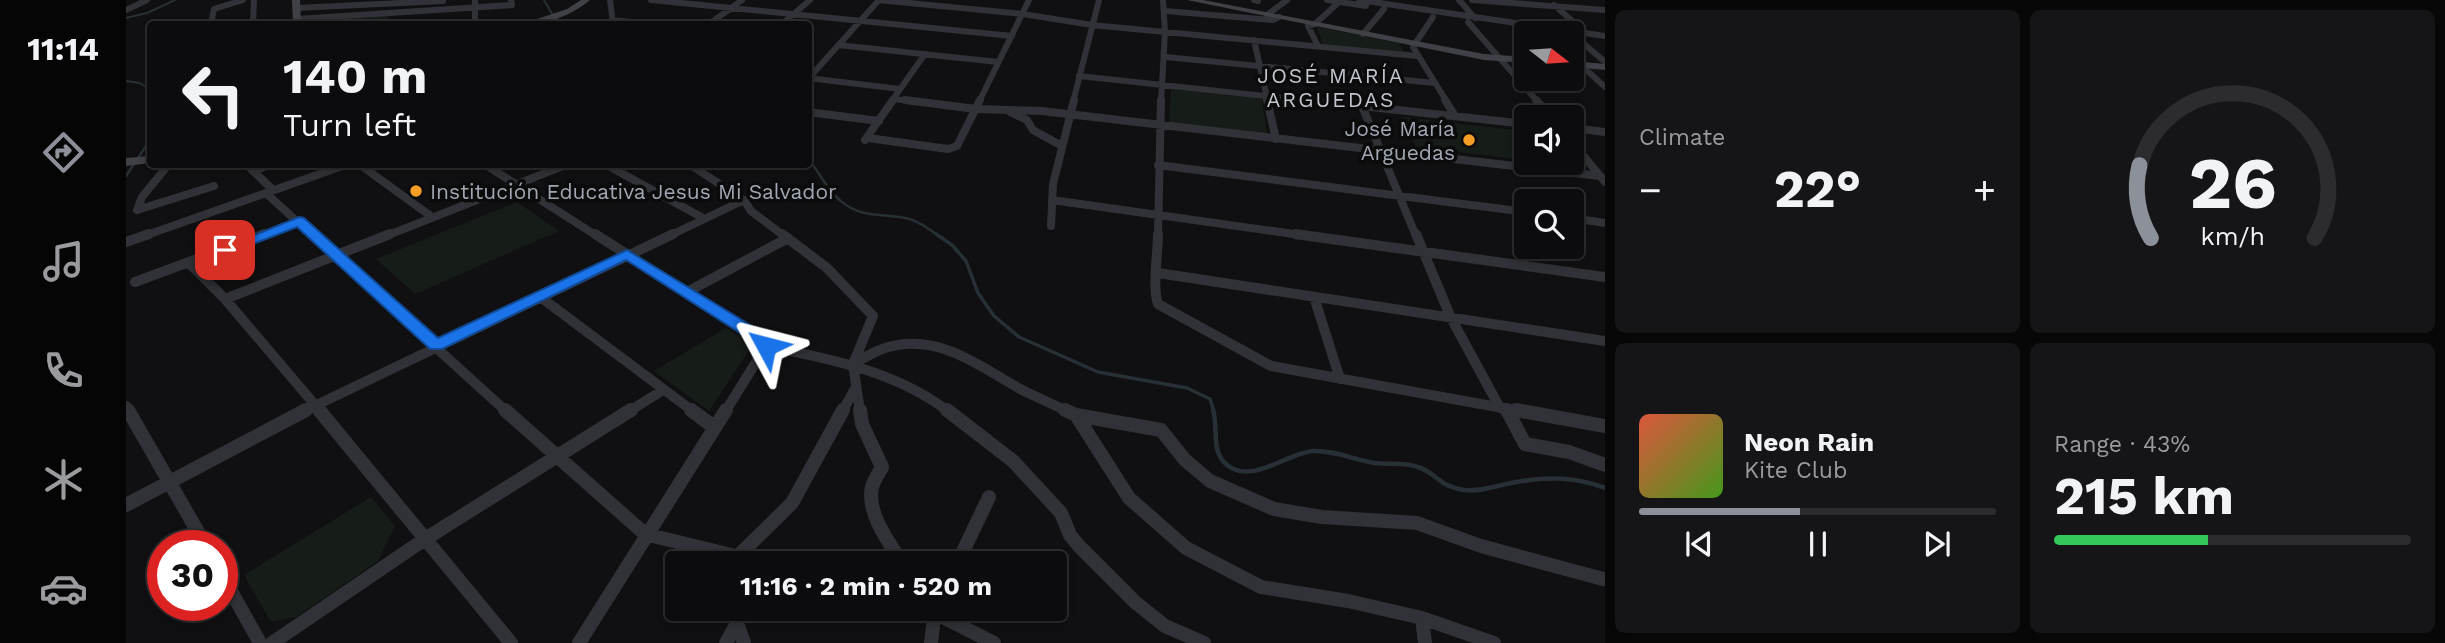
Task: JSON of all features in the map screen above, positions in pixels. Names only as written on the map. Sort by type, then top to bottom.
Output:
[{"type":"street","points":[[126,10],[147,0]]},
{"type":"street","points":[[212,21],[214,9],[243,0]]},
{"type":"street","points":[[253,21],[254,0]]},
{"type":"street","points":[[298,5],[313,0]]},
{"type":"street","points":[[298,5],[443,0]]},
{"type":"street","points":[[434,21],[435,11],[443,0]]},
{"type":"street","points":[[475,0],[475,21]]},
{"type":"street","points":[[304,21],[341,16],[474,9],[512,5],[511,0]]},
{"type":"street","points":[[536,21],[570,11],[586,0]]},
{"type":"street","points":[[550,21],[580,12],[596,0]]},
{"type":"street","points":[[610,0],[612,21]]},
{"type":"street","points":[[651,0],[1012,36]]},
{"type":"street","points":[[713,21],[741,0]]},
{"type":"street","points":[[785,21],[810,0]]},
{"type":"street","points":[[812,75],[879,0],[1023,14],[1093,26],[1418,56]]},
{"type":"street","points":[[958,8],[963,0]]},
{"type":"street","points":[[925,54],[865,140],[954,148],[1029,0]]},
{"type":"street","points":[[1051,226],[1052,200],[1062,146],[1099,0]]},
{"type":"street","points":[[1163,0],[1165,32],[1158,165],[1156,300],[1174,315],[1271,366],[1605,426]]},
{"type":"street","points":[[1191,0],[1416,44],[1514,59]]},
{"type":"street","points":[[1267,15],[1287,0]]},
{"type":"street","points":[[1327,0],[1433,17],[1514,24]]},
{"type":"street","points":[[1359,0],[1514,30]]},
{"type":"street","points":[[1415,0],[1422,10]]},
{"type":"street","points":[[1459,0],[1499,58],[1540,105]]},
{"type":"street","points":[[1472,0],[1605,10]]},
{"type":"street","points":[[1548,0],[1586,33],[1605,38]]},
{"type":"street","points":[[1593,0],[1605,10]]},
{"type":"street","points":[[1505,1],[1514,10]]},
{"type":"street","points":[[1318,46],[1308,27],[1339,2]]},
{"type":"street","points":[[341,16],[354,3]]},
{"type":"street","points":[[1363,34],[1384,9]]},
{"type":"street","points":[[1164,10],[1273,20],[1279,17]]},
{"type":"street","points":[[390,21],[394,14]]},
{"type":"street","points":[[1433,17],[1413,47],[1455,116]]},
{"type":"street","points":[[1521,17],[1524,21]]},
{"type":"street","points":[[1584,37],[1605,38]]},
{"type":"street","points":[[1254,40],[1276,139]]},
{"type":"street","points":[[838,45],[998,62]]},
{"type":"street","points":[[1584,46],[1605,64]]},
{"type":"street","points":[[1164,57],[1435,83]]},
{"type":"street","points":[[1584,64],[1605,64]]},
{"type":"street","points":[[1584,70],[1605,87]]},
{"type":"street","points":[[1079,76],[1514,123]]},
{"type":"street","points":[[812,78],[900,89]]},
{"type":"street","points":[[894,99],[976,109],[997,108],[1070,114],[1602,179]]},
{"type":"street","points":[[1362,106],[1379,152],[1451,318],[1525,444],[1569,452],[1605,465]]},
{"type":"street","points":[[997,108],[1023,118],[1033,130],[1062,146]]},
{"type":"street","points":[[812,113],[879,121]]},
{"type":"street","points":[[1584,129],[1605,132]]},
{"type":"street","points":[[1584,157],[1602,179]]},
{"type":"street","points":[[126,162],[147,160]]},
{"type":"street","points":[[1158,165],[1514,211]]},
{"type":"street","points":[[166,168],[142,197],[137,211],[214,186]]},
{"type":"street","points":[[249,168],[272,189]]},
{"type":"street","points":[[126,242],[336,168]]},
{"type":"street","points":[[365,168],[432,217]]},
{"type":"street","points":[[491,168],[764,341],[766,346]]},
{"type":"street","points":[[225,299],[558,168]]},
{"type":"street","points":[[612,168],[703,218]]},
{"type":"street","points":[[695,168],[744,200],[751,211],[827,268],[873,316],[853,364],[862,424],[882,467],[873,486],[871,500],[894,551]]},
{"type":"street","points":[[272,189],[268,195],[645,534],[706,551]]},
{"type":"street","points":[[126,505],[314,405],[744,200]]},
{"type":"street","points":[[1052,200],[1605,277]]},
{"type":"street","points":[[1584,220],[1605,223]]},
{"type":"street","points":[[135,282],[299,221]]},
{"type":"street","points":[[687,292],[788,238]]},
{"type":"street","points":[[189,263],[225,299],[511,643]]},
{"type":"street","points":[[1158,273],[1605,341]]},
{"type":"street","points":[[539,296],[714,427]]},
{"type":"street","points":[[1314,297],[1340,379]]},
{"type":"street","points":[[853,364],[880,349],[901,344],[933,347],[962,354],[1023,390],[1076,415],[1161,430],[1185,460],[1210,481],[1274,509],[1322,517],[1417,523],[1481,546],[1603,579]]},
{"type":"street","points":[[766,346],[853,364],[930,397],[1013,461],[1061,513],[1070,535],[1079,546],[1135,602],[1165,626],[1205,643]]},
{"type":"street","points":[[579,643],[645,534],[766,346]]},
{"type":"street","points":[[747,551],[792,503],[856,387]]},
{"type":"street","points":[[272,643],[425,539],[663,390]]},
{"type":"street","points":[[126,406],[197,530]]},
{"type":"street","points":[[1076,415],[1129,498],[1186,548],[1261,587],[1348,601],[1422,618],[1494,643]]},
{"type":"street","points":[[963,551],[989,497]]},
{"type":"street","points":[[238,604],[260,643]]},
{"type":"street","points":[[1422,618],[1425,643]]},
{"type":"street","points":[[726,643],[735,621]]},
{"type":"street","points":[[738,621],[744,643]]},
{"type":"street","points":[[932,643],[933,621]]},
{"type":"street","points":[[953,621],[994,643]]},
{"type":"shaded area","points":[[389,15],[386,21],[301,21]]},
{"type":"shaded area","points":[[1317,27],[1399,43],[1405,53],[1323,45]]},
{"type":"shaded area","name":"José María Arguedas","points":[[1171,89],[1262,99],[1267,134],[1169,122]]},
{"type":"shaded area","name":"José María Arguedas","points":[[1401,117],[1514,130],[1514,159],[1416,147]]},
{"type":"shaded area","points":[[517,202],[559,231],[415,294],[376,259]]},
{"type":"shaded area","points":[[726,328],[753,344],[709,411],[654,371]]},
{"type":"shaded area","points":[[371,497],[395,526],[378,561],[296,617],[271,622],[244,575]]},
{"type":"waterway","points":[[126,18],[147,13],[175,0]]},
{"type":"waterway","points":[[544,0],[554,17],[561,21]]},
{"type":"waterway","points":[[126,81],[140,83],[147,88]]},
{"type":"waterway","points":[[126,176],[147,144]]},
{"type":"waterway","points":[[812,165],[831,191],[851,208],[864,213],[909,219],[939,236]]},
{"type":"waterway","points":[[936,234],[952,245],[966,261],[978,293],[994,316],[1019,337],[1098,372],[1187,388],[1210,399],[1214,412]]},
{"type":"waterway","points":[[1213,410],[1218,453],[1227,465],[1247,472],[1303,453],[1321,451],[1375,463],[1413,465],[1449,486],[1464,490],[1556,478],[1605,488]]},
{"type":"place","name":"José María Arguedas","points":[[1469,140]]},
{"type":"place","name":"Institución Educativa Jesus Mi Salvador","points":[[416,191]]},
{"type":"district","name":"JOSÉ MARÍA ARGUEDAS","points":[[1331,87]]},
{"type":"route","points":[[225,250],[299,221],[436,345],[627,254],[764,341],[766,346]]}]
